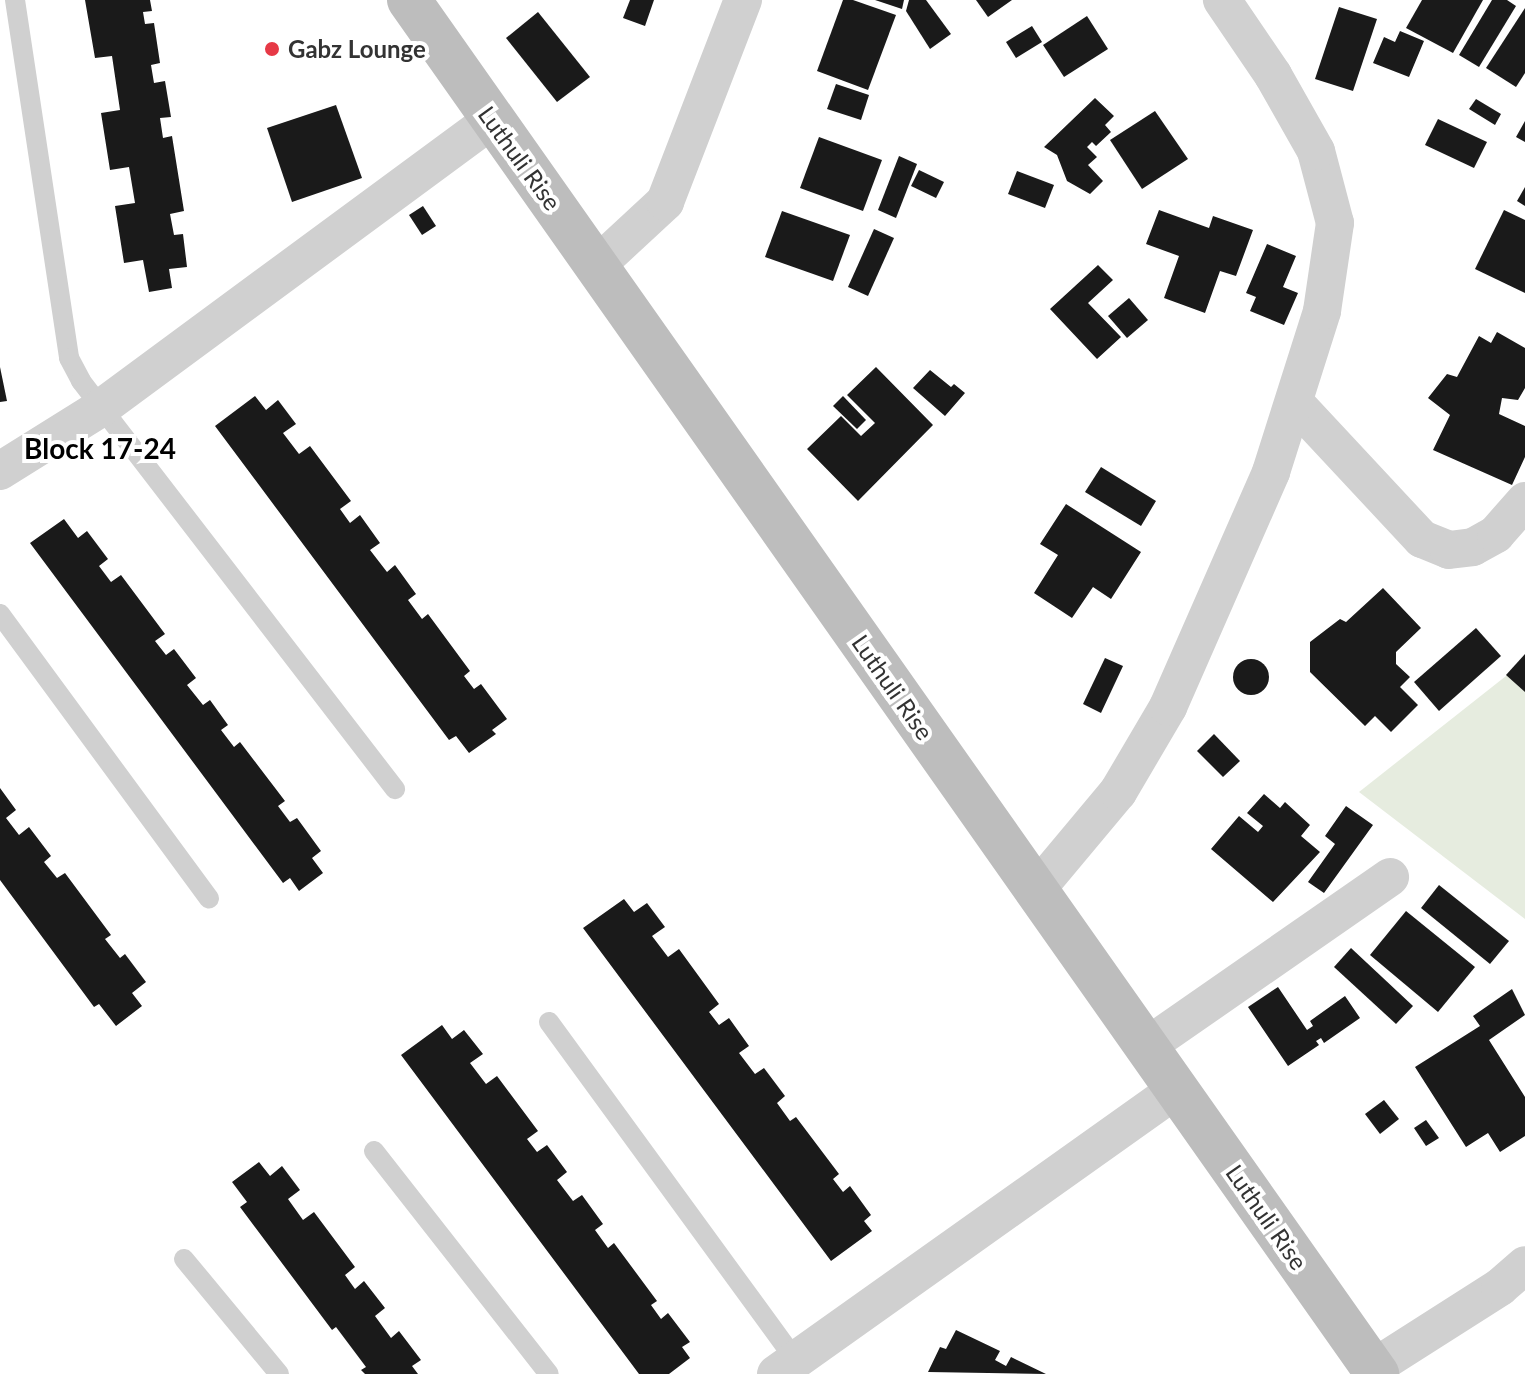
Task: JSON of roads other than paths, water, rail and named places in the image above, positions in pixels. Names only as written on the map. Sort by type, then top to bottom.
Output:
[{"type":"street","name":"Luthuli Rise","points":[[409,0],[1375,1371]]},
{"type":"street","points":[[597,265],[665,202],[743,0]]},
{"type":"street","points":[[1036,890],[1118,792],[1168,707],[1231,569],[1295,403],[1322,311],[1335,223],[1316,151],[1273,75],[1222,0]]},
{"type":"street","points":[[0,471],[101,408],[491,120]]},
{"type":"street","points":[[1295,403],[1422,539],[1449,550],[1473,547],[1496,534],[1525,501]]},
{"type":"street","points":[[1147,1046],[1390,877]]},
{"type":"street","points":[[793,1370],[1177,1089]]},
{"type":"street","points":[[1375,1371],[1500,1287],[1525,1265]]},
{"type":"lane","points":[[15,0],[69,358],[101,408],[395,789]]},
{"type":"lane","points":[[0,614],[209,899]]},
{"type":"lane","points":[[549,1022],[793,1370]]},
{"type":"lane","points":[[374,1151],[549,1374]]},
{"type":"lane","points":[[184,1259],[279,1374]]},
{"type":"place","name":"Gabz Lounge","points":[[272,49]]},
{"type":"district","name":"Block 17-24","points":[[100,448]]}]
